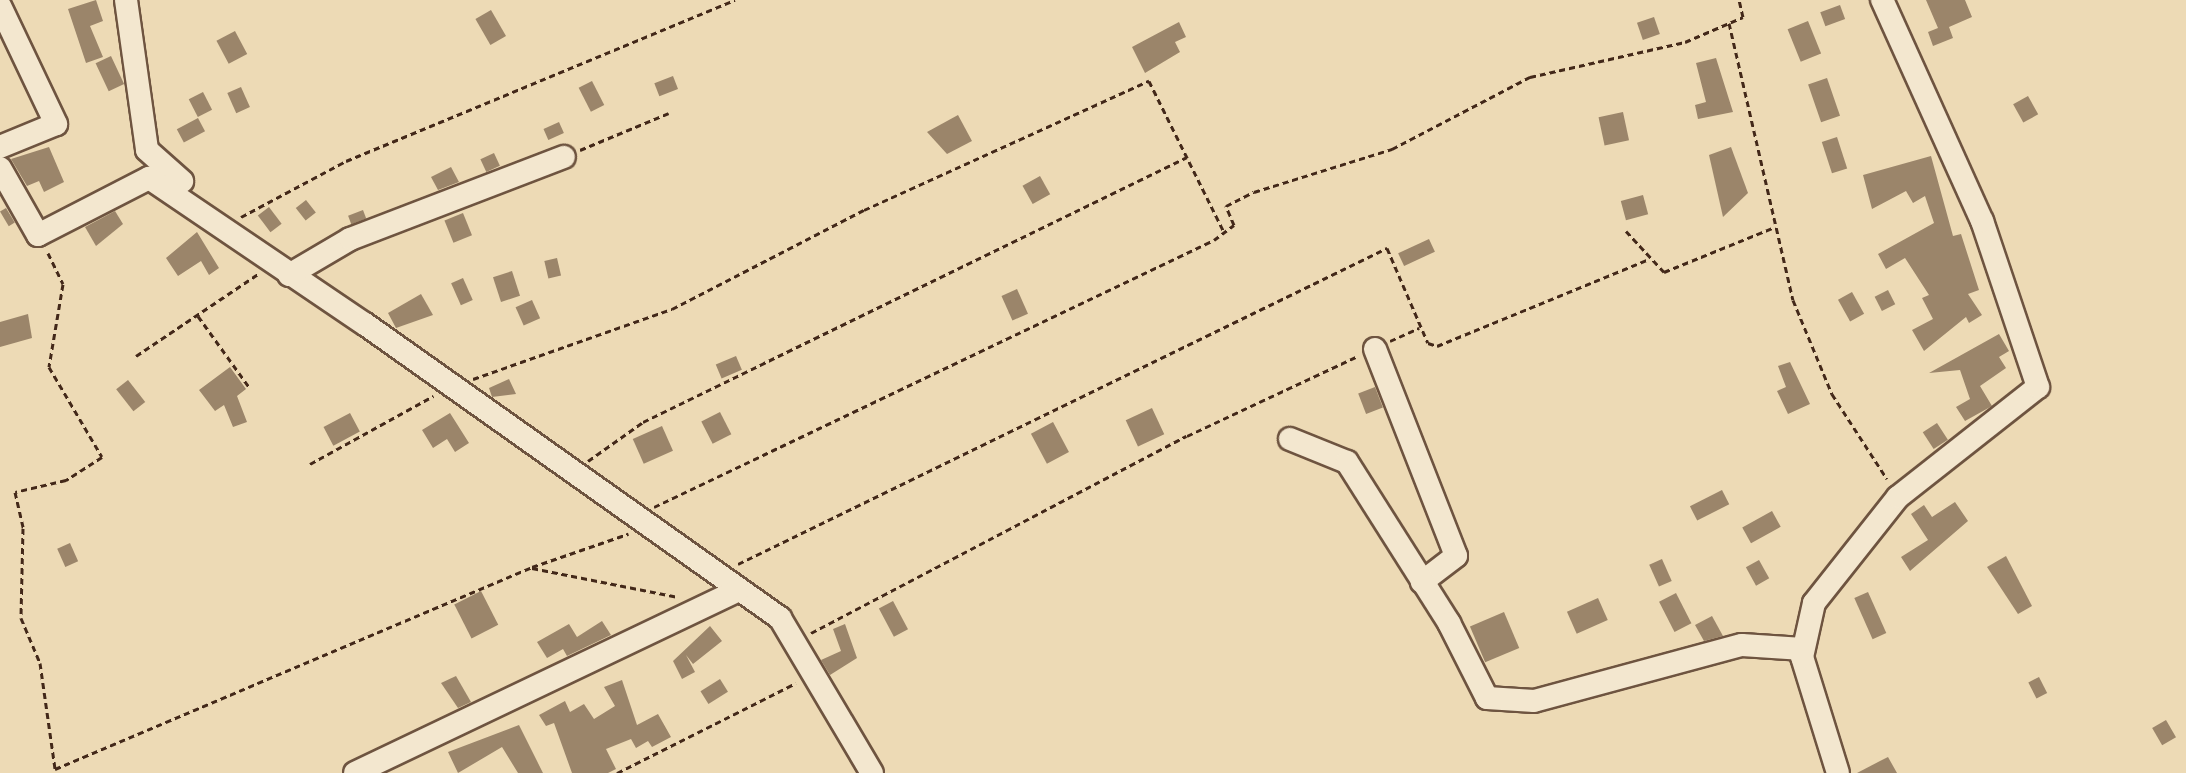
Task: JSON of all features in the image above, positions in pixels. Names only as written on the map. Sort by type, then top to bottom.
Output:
[{"type":"street","points":[[126,0],[147,150],[182,181]]},
{"type":"street","points":[[1838,773],[1803,649],[1814,603],[1898,497],[2038,387],[1982,221],[1882,0]]},
{"type":"street","points":[[0,6],[56,124],[0,147]]},
{"type":"street","points":[[279,269],[564,157]]},
{"type":"street","points":[[0,168],[38,235],[149,178],[452,386],[738,590],[797,640],[872,773]]},
{"type":"street","points":[[1375,349],[1456,556],[1422,582]]},
{"type":"street","points":[[1290,439],[1347,462],[1422,582],[1487,698],[1534,701],[1742,645],[1803,649]]},
{"type":"street","points":[[355,773],[738,590]]},
{"type":"path","points":[[221,227],[346,161],[735,0]]},
{"type":"path","points":[[38,235],[63,284],[49,367],[102,457],[66,480],[15,492],[23,528],[21,618],[40,663],[55,769],[532,567],[648,527],[649,511],[665,501],[1225,234],[1234,225],[1226,206],[1254,192],[1392,149],[1530,77],[1685,42],[1743,17],[1739,0]]},
{"type":"path","points":[[1729,23],[1793,300],[1832,394],[1898,497]]},
{"type":"path","points":[[310,464],[452,386],[672,309],[878,203],[1149,81],[1225,234]]},
{"type":"path","points":[[564,157],[669,113]]},
{"type":"path","points":[[572,472],[643,422],[1187,157]]},
{"type":"path","points":[[1626,231],[1647,260],[1664,272],[1776,227]]},
{"type":"path","points":[[719,577],[1387,248],[1421,327],[1437,346],[1647,260]]},
{"type":"path","points":[[136,356],[279,269]]},
{"type":"path","points":[[198,316],[249,387]]},
{"type":"path","points":[[797,640],[1187,436],[1421,327]]},
{"type":"path","points":[[532,567],[683,598]]},
{"type":"path","points":[[617,773],[816,673]]},
{"type":"building","points":[[96,0],[103,21],[90,26],[103,57],[86,63],[68,9]]},
{"type":"building","points":[[1926,0],[1965,0],[1972,17],[1949,27],[1953,38],[1933,46],[1928,32],[1938,28]]},
{"type":"building","points":[[1840,5],[1845,19],[1825,26],[1820,12]]},
{"type":"building","points":[[491,10],[506,36],[490,45],[475,19]]},
{"type":"building","points":[[1654,17],[1660,34],[1643,40],[1637,23]]},
{"type":"building","points":[[1808,21],[1821,53],[1801,62],[1788,29]]},
{"type":"building","points":[[1179,22],[1186,37],[1175,42],[1180,52],[1145,73],[1132,47]]},
{"type":"building","points":[[235,31],[247,54],[229,64],[216,41]]},
{"type":"building","points":[[111,56],[124,84],[109,91],[96,63]]},
{"type":"building","points":[[1716,58],[1733,112],[1698,119],[1695,105],[1706,102],[1696,63]]},
{"type":"building","points":[[673,76],[678,89],[659,96],[654,83]]},
{"type":"building","points":[[1827,78],[1840,116],[1821,122],[1808,85]]},
{"type":"building","points":[[592,81],[604,105],[591,112],[579,88]]},
{"type":"building","points":[[241,87],[250,107],[236,113],[227,93]]},
{"type":"building","points":[[203,92],[212,110],[198,117],[189,99]]},
{"type":"building","points":[[2028,96],[2038,114],[2023,123],[2013,104]]},
{"type":"building","points":[[1623,112],[1629,140],[1605,146],[1599,117]]},
{"type":"building","points":[[958,115],[972,141],[947,154],[927,132]]},
{"type":"building","points":[[198,118],[205,131],[184,143],[177,129]]},
{"type":"building","points":[[559,122],[564,133],[548,140],[543,129]]},
{"type":"building","points":[[1837,137],[1847,168],[1832,173],[1822,142]]},
{"type":"building","points":[[49,147],[64,182],[44,192],[39,181],[27,186],[11,159]]},
{"type":"building","points":[[1731,147],[1748,193],[1723,217],[1709,155]]},
{"type":"building","points":[[494,153],[500,166],[486,172],[480,159]]},
{"type":"building","points":[[1931,156],[1953,236],[1961,234],[1979,290],[1968,294],[1982,315],[1969,323],[1966,317],[1924,351],[1912,330],[1933,319],[1922,298],[1929,295],[1905,258],[1886,269],[1878,254],[1934,223],[1925,196],[1913,203],[1906,191],[1872,209],[1863,175]]},
{"type":"building","points":[[451,167],[459,182],[438,190],[431,177]]},
{"type":"building","points":[[1040,176],[1050,194],[1033,204],[1023,186]]},
{"type":"building","points":[[1643,195],[1648,214],[1626,220],[1621,201]]},
{"type":"building","points":[[306,200],[316,213],[306,221],[296,208]]},
{"type":"building","points":[[269,207],[282,224],[270,232],[258,215]]},
{"type":"building","points":[[6,208],[15,223],[9,226],[0,212]]},
{"type":"building","points":[[363,210],[366,218],[351,224],[348,216]]},
{"type":"building","points":[[115,211],[123,224],[96,246],[85,227]]},
{"type":"building","points":[[463,213],[472,235],[453,243],[444,220]]},
{"type":"building","points":[[197,232],[219,268],[209,275],[201,261],[178,276],[166,258]]},
{"type":"building","points":[[1429,239],[1435,252],[1404,266],[1398,253]]},
{"type":"building","points":[[557,258],[561,276],[548,278],[544,261]]},
{"type":"building","points":[[512,271],[520,296],[501,302],[493,277]]},
{"type":"building","points":[[463,278],[473,300],[461,305],[451,283]]},
{"type":"building","points":[[1017,289],[1028,314],[1012,321],[1001,296]]},
{"type":"building","points":[[1888,290],[1895,304],[1882,311],[1875,297]]},
{"type":"building","points":[[1852,292],[1864,314],[1850,322],[1838,300]]},
{"type":"building","points":[[421,294],[433,315],[396,328],[388,313]]},
{"type":"building","points":[[532,300],[540,318],[524,326],[516,307]]},
{"type":"building","points":[[28,314],[32,338],[0,347],[0,322]]},
{"type":"building","points":[[1999,334],[2009,351],[1999,357],[2006,368],[1980,386],[1992,406],[1965,421],[1956,407],[1970,399],[1960,370],[1929,373]]},
{"type":"building","points":[[736,356],[742,370],[722,378],[716,365]]},
{"type":"building","points":[[1790,362],[1810,404],[1788,414],[1777,391],[1786,387],[1778,366]]},
{"type":"building","points":[[230,367],[246,389],[237,396],[247,422],[233,427],[224,405],[215,411],[199,390]]},
{"type":"building","points":[[509,379],[516,394],[492,397],[489,388]]},
{"type":"building","points":[[128,380],[145,402],[133,411],[116,389]]},
{"type":"building","points":[[1375,387],[1383,408],[1366,414],[1358,393]]},
{"type":"building","points":[[1152,408],[1164,434],[1138,447],[1126,420]]},
{"type":"building","points":[[720,412],[731,434],[713,444],[701,422]]},
{"type":"building","points":[[350,413],[360,432],[333,446],[324,427]]},
{"type":"building","points":[[450,413],[469,443],[455,452],[447,439],[433,448],[422,430]]},
{"type":"building","points":[[1053,422],[1069,452],[1047,464],[1031,434]]},
{"type":"building","points":[[1937,423],[1948,440],[1934,449],[1923,432]]},
{"type":"building","points":[[662,426],[673,451],[644,464],[633,439]]},
{"type":"building","points":[[1722,490],[1729,504],[1697,521],[1690,506]]},
{"type":"building","points":[[1955,502],[1968,521],[1910,571],[1901,557],[1928,540],[1911,514],[1924,505],[1932,517]]},
{"type":"building","points":[[1772,511],[1781,527],[1751,543],[1742,527]]},
{"type":"building","points":[[70,543],[78,561],[65,567],[57,549]]},
{"type":"building","points":[[2006,556],[2032,606],[2018,614],[1987,567]]},
{"type":"building","points":[[1662,559],[1672,581],[1659,587],[1649,565]]},
{"type":"building","points":[[1759,560],[1769,578],[1756,586],[1746,567]]},
{"type":"building","points":[[481,591],[498,625],[472,638],[454,605]]},
{"type":"building","points":[[1868,592],[1886,633],[1873,639],[1854,598]]},
{"type":"building","points":[[1676,593],[1691,623],[1675,632],[1659,602]]},
{"type":"building","points":[[1598,598],[1608,620],[1577,634],[1567,612]]},
{"type":"building","points":[[893,601],[908,629],[894,637],[879,609]]},
{"type":"building","points":[[1504,612],[1519,648],[1485,662],[1470,626]]},
{"type":"building","points":[[1712,616],[1723,636],[1704,641],[1695,625]]},
{"type":"building","points":[[602,621],[611,635],[567,656],[563,649],[547,658],[537,642],[569,624],[577,637]]},
{"type":"building","points":[[845,624],[857,658],[830,675],[821,660],[841,651],[833,629]]},
{"type":"building","points":[[710,626],[722,641],[693,664],[686,655],[695,672],[682,679],[673,661]]},
{"type":"building","points":[[456,676],[471,702],[458,708],[441,683]]},
{"type":"building","points":[[2039,677],[2047,693],[2036,698],[2028,682]]},
{"type":"building","points":[[720,679],[728,692],[708,704],[700,691]]},
{"type":"building","points":[[622,680],[637,725],[658,714],[671,737],[652,747],[648,741],[636,748],[631,739],[606,749],[616,769],[608,773],[572,773],[554,723],[546,726],[539,715],[565,701],[570,712],[584,704],[594,719],[615,706],[604,687]]},
{"type":"building","points":[[2166,720],[2176,737],[2162,745],[2152,728]]},
{"type":"building","points":[[519,725],[543,773],[518,773],[502,747],[458,773],[448,752]]},
{"type":"building","points":[[1888,757],[1897,773],[1857,773],[1880,761]]}]
